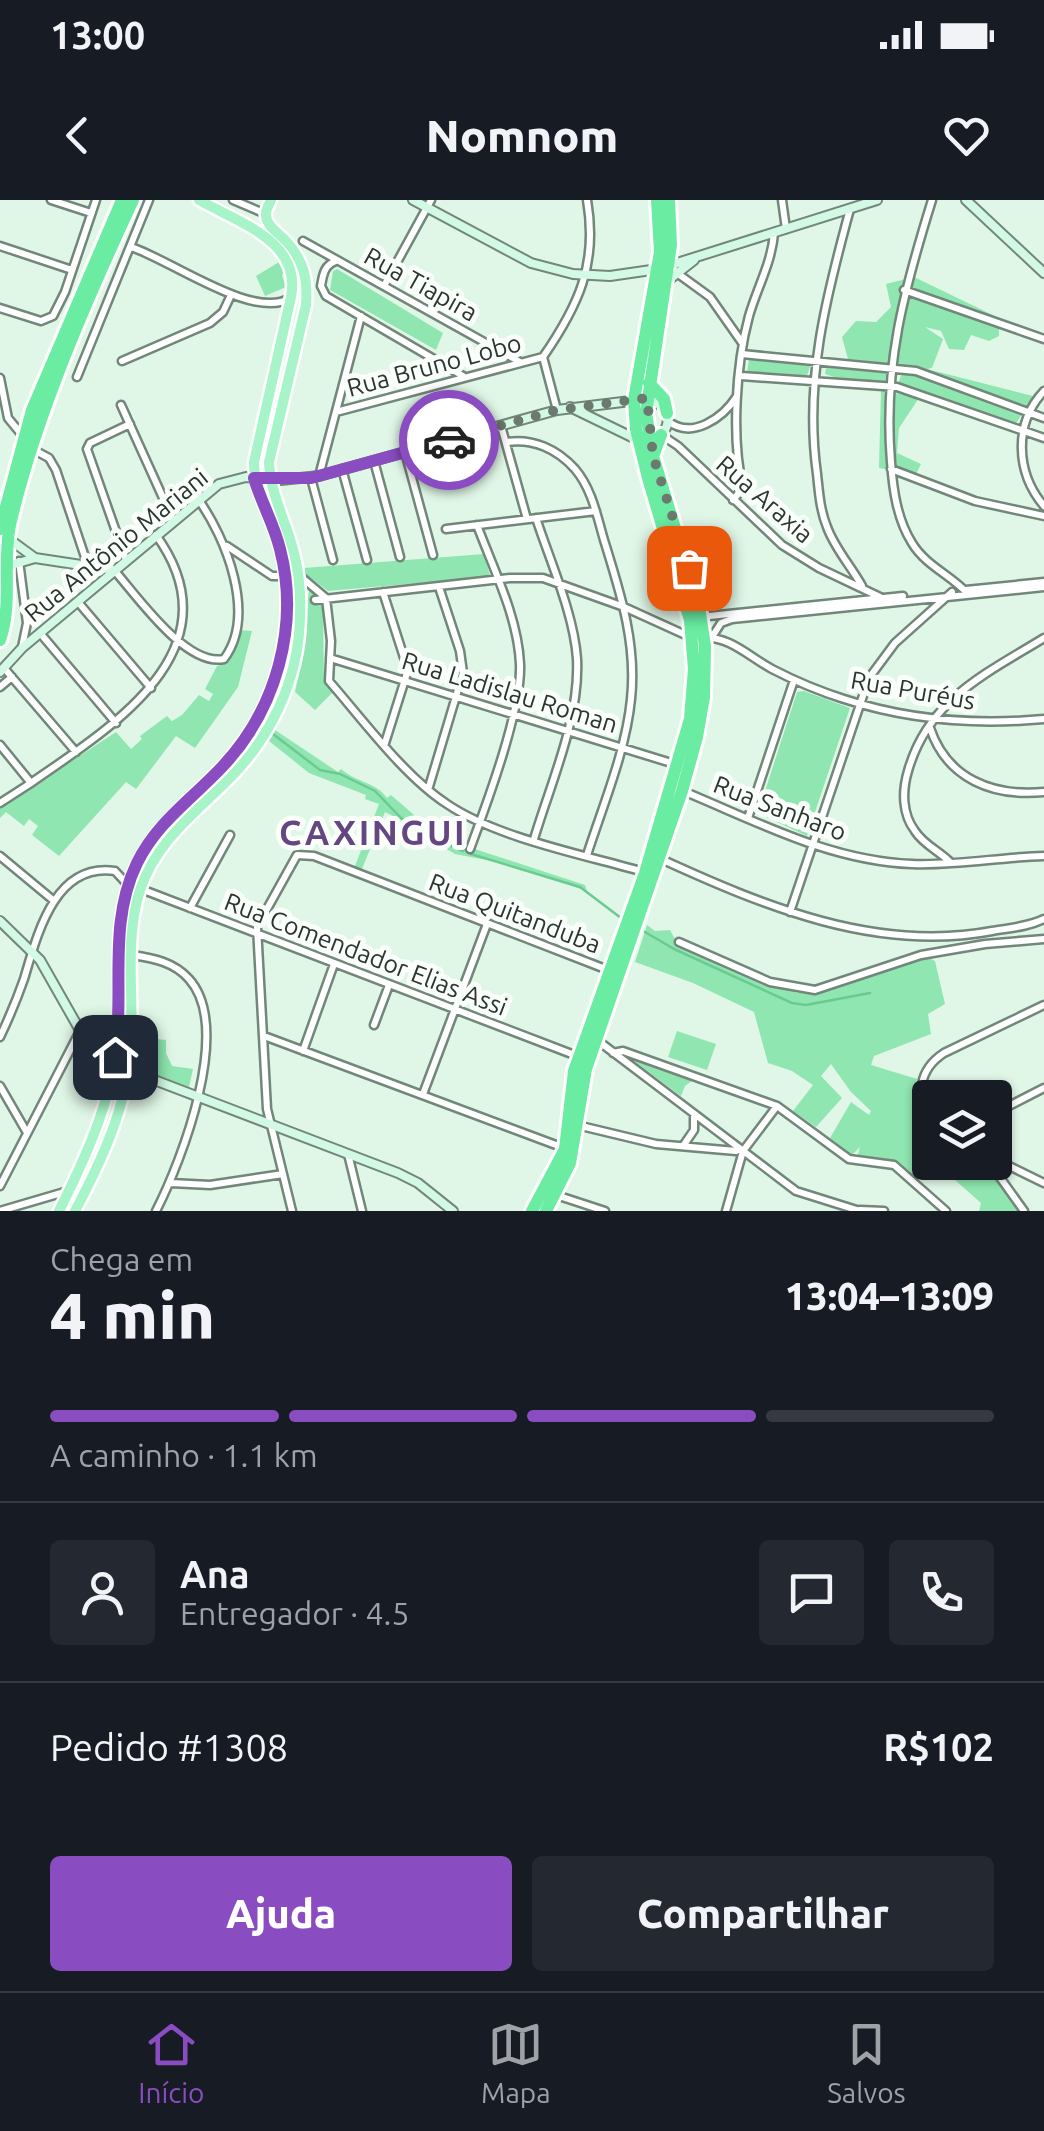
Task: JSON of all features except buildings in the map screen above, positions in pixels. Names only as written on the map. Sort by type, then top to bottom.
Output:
[{"type":"highway","points":[[0,640],[13,564],[4,534],[42,384],[122,200]]},
{"type":"highway","points":[[28,443],[134,200]]},
{"type":"highway","points":[[532,1211],[573,1128],[584,1078],[682,790],[701,716],[700,617],[659,429],[640,400],[671,269],[661,242],[657,200]]},
{"type":"highway","points":[[640,400],[649,382],[671,269],[669,200]]},
{"type":"highway","points":[[649,382],[664,400],[653,456],[689,567],[700,617]]},
{"type":"highway","points":[[546,1211],[570,1164],[572,1082],[578,1056],[645,873],[678,765],[703,638]]},
{"type":"main road","points":[[59,1211],[102,1114],[114,1066],[119,1012],[118,932],[128,886],[160,827],[233,755],[263,709],[282,655],[291,575],[254,478],[256,446],[293,275],[287,257],[272,240],[200,200]]},
{"type":"main road","points":[[237,221],[246,223],[262,214],[271,200]]},
{"type":"main road","points":[[413,200],[429,204],[530,264],[586,276],[671,269],[877,200]]},
{"type":"main road","points":[[966,200],[1044,273]]},
{"type":"main road","points":[[75,1211],[106,1148],[128,1072],[132,924],[140,889],[170,836],[244,764],[286,692],[298,641],[291,575],[270,480],[270,451],[308,287],[295,253],[262,214]]},
{"type":"main road","points":[[570,408],[614,428],[659,429],[658,402],[640,400]]},
{"type":"main road","name":"Rua Antônio Mariani","points":[[2,670],[22,648],[198,499],[230,480],[315,477],[557,410],[640,400]]},
{"type":"main road","points":[[610,404],[603,411],[614,428]]},
{"type":"main road","points":[[4,534],[35,558]]},
{"type":"main road","points":[[13,564],[35,558],[114,570]]},
{"type":"main road","points":[[0,922],[32,950],[50,973],[94,1052],[114,1066],[348,1154],[418,1184],[453,1211]]},
{"type":"street","points":[[51,200],[91,213]]},
{"type":"street","points":[[0,308],[36,320],[50,319],[96,200]]},
{"type":"street","points":[[77,376],[149,200]]},
{"type":"street","points":[[233,200],[262,214]]},
{"type":"street","points":[[557,410],[544,357],[586,276],[592,246],[587,200]]},
{"type":"street","points":[[782,200],[786,229]]},
{"type":"street","points":[[932,200],[904,290],[890,368],[891,469],[897,508],[913,546],[966,592]]},
{"type":"street","points":[[384,286],[429,204]]},
{"type":"street","points":[[850,210],[827,293],[816,360],[814,437],[822,512],[834,543],[864,587]]},
{"type":"street","points":[[831,216],[844,229]]},
{"type":"street","points":[[748,514],[742,484],[737,395],[748,320],[772,251],[774,233]]},
{"type":"street","name":"Rua Tiapira","points":[[303,241],[520,362]]},
{"type":"street","points":[[0,246],[72,270]]},
{"type":"street","points":[[131,247],[164,259],[231,295],[275,304],[286,315]]},
{"type":"street","points":[[337,260],[326,268],[321,290],[464,377]]},
{"type":"street","points":[[671,269],[710,297],[743,344]]},
{"type":"street","points":[[904,290],[1044,339]]},
{"type":"street","points":[[122,361],[210,323],[231,295]]},
{"type":"street","points":[[275,304],[291,297]]},
{"type":"street","points":[[333,560],[315,477],[361,316]]},
{"type":"street","points":[[730,322],[748,320]]},
{"type":"street","points":[[742,354],[916,371],[1044,418]]},
{"type":"street","name":"Rua Bruno Lobo","points":[[336,412],[544,357]]},
{"type":"street","points":[[741,376],[889,386],[1044,438]]},
{"type":"street","points":[[0,378],[8,418],[56,470],[89,568]]},
{"type":"street","points":[[1044,391],[1023,430],[1024,472],[1044,506]]},
{"type":"street","points":[[659,429],[707,424],[729,407],[737,395]]},
{"type":"street","points":[[121,405],[174,520]]},
{"type":"street","points":[[729,407],[738,413]]},
{"type":"street","points":[[126,560],[87,449],[90,443],[130,424]]},
{"type":"street","points":[[501,426],[572,627],[576,657],[574,699],[567,730],[534,839]]},
{"type":"street","name":"Rua Araxia","points":[[659,429],[748,514],[806,561],[864,587],[878,600]]},
{"type":"street","points":[[506,442],[533,442],[560,455],[584,482],[624,607],[632,674],[630,707],[587,855]]},
{"type":"street","points":[[405,452],[433,555]]},
{"type":"street","points":[[374,460],[400,557]]},
{"type":"street","points":[[342,469],[367,560]]},
{"type":"street","points":[[891,469],[974,501],[1044,516]]},
{"type":"street","points":[[722,490],[742,484]]},
{"type":"street","points":[[733,500],[742,484]]},
{"type":"street","points":[[114,570],[178,642],[217,661],[228,654],[236,615],[233,575],[226,546],[198,499]]},
{"type":"street","points":[[446,529],[596,511]]},
{"type":"street","points":[[470,848],[512,714],[520,664],[477,525]]},
{"type":"street","points":[[0,802],[116,723],[151,688],[178,642],[182,607],[178,582],[156,534]]},
{"type":"street","points":[[226,546],[272,576],[291,575],[326,598],[330,681],[428,790],[480,822],[645,873]]},
{"type":"street","points":[[13,564],[27,629],[22,648]]},
{"type":"street","name":"Rua Puréus","points":[[315,600],[527,577],[556,581],[668,627],[728,643],[794,680],[859,703],[932,717],[986,722],[1044,720]]},
{"type":"street","points":[[668,627],[700,617],[1044,585]]},
{"type":"street","points":[[428,790],[458,697],[462,659],[439,586]]},
{"type":"street","points":[[384,592],[407,664],[406,681],[385,744]]},
{"type":"street","points":[[790,912],[873,671],[895,643],[951,594]]},
{"type":"street","points":[[930,596],[934,612]]},
{"type":"street","points":[[703,638],[732,619],[878,600]]},
{"type":"street","points":[[77,601],[151,688]]},
{"type":"street","name":"Rua Puréus","points":[[700,617],[717,627],[728,643]]},
{"type":"street","points":[[27,629],[37,635],[116,723]]},
{"type":"street","points":[[951,863],[917,835],[906,810],[906,775],[932,717],[967,686],[1044,638]]},
{"type":"street","name":"Rua Ladislau Roman","points":[[330,658],[678,765]]},
{"type":"street","points":[[2,670],[76,752]]},
{"type":"street","points":[[0,687],[12,677]]},
{"type":"street","points":[[748,818],[794,680]]},
{"type":"street","points":[[928,728],[944,718]]},
{"type":"street","points":[[928,728],[945,760],[971,781],[998,790],[1044,792]]},
{"type":"street","points":[[0,745],[30,784]]},
{"type":"street","name":"Rua Sanharo","points":[[682,790],[813,845],[864,860],[908,864],[1044,856]]},
{"type":"street","points":[[190,908],[230,835]]},
{"type":"street","name":"Rua Quitanduba","points":[[257,934],[256,927],[294,858],[304,853],[610,971]]},
{"type":"street","points":[[0,856],[54,900]]},
{"type":"street","points":[[660,858],[790,912],[874,933],[926,937],[984,932],[1040,921],[1044,938],[911,958],[816,990],[770,982],[680,942]]},
{"type":"street","points":[[0,1037],[54,900],[74,882],[101,870],[121,874],[128,886]]},
{"type":"street","name":"Rua Comendador Elias Assi","points":[[140,889],[578,1056]]},
{"type":"street","points":[[423,1094],[487,924]]},
{"type":"street","points":[[984,932],[985,944]]},
{"type":"street","points":[[257,934],[267,1110],[292,1211]]},
{"type":"street","points":[[131,954],[167,963],[189,979],[205,1017],[197,1098],[171,1183],[156,1211]]},
{"type":"street","points":[[303,1051],[334,964]]},
{"type":"street","points":[[374,1025],[389,985]]},
{"type":"street","points":[[923,1080],[930,1064],[944,1053],[1044,1005]]},
{"type":"street","points":[[0,1186],[81,1029]]},
{"type":"street","points":[[264,1036],[565,1149]]},
{"type":"street","points":[[597,1040],[801,1194],[859,1210],[884,1211]]},
{"type":"street","points":[[613,1053],[622,1051],[777,1106],[849,1159],[894,1166],[946,1211]]},
{"type":"street","points":[[0,1086],[27,1132]]},
{"type":"street","points":[[1012,1104],[1044,1088]]},
{"type":"street","points":[[726,1211],[742,1150],[777,1106]]},
{"type":"street","points":[[256,1120],[267,1110]]},
{"type":"street","points":[[687,1148],[697,1117]]},
{"type":"street","points":[[573,1128],[687,1148],[742,1150]]},
{"type":"street","points":[[348,1154],[362,1211]]},
{"type":"street","points":[[1012,1168],[1043,1180]]},
{"type":"street","points":[[171,1183],[210,1185],[282,1174]]},
{"type":"street","points":[[1004,1180],[1024,1211]]},
{"type":"street","points":[[0,1211],[69,1190]]},
{"type":"street","points":[[556,1196],[605,1211]]},
{"type":"green space","points":[[279,262],[286,287],[265,296],[256,276]]},
{"type":"green space","points":[[337,269],[443,333],[436,350],[330,290],[333,271]]},
{"type":"green space","points":[[914,277],[999,318],[999,336],[989,341],[971,335],[964,350],[949,349],[941,331],[925,327],[943,339],[932,368],[927,369],[1033,396],[1014,427],[898,384],[905,365],[848,359],[842,337],[856,321],[876,322],[891,307],[886,284]]},
{"type":"green space","points":[[749,359],[811,363],[807,376],[747,373]]},
{"type":"green space","points":[[827,363],[887,369],[885,382],[849,382],[825,374]]},
{"type":"green space","points":[[881,390],[919,398],[899,428],[897,453],[921,464],[916,474],[879,468]]},
{"type":"green space","points":[[484,554],[490,575],[486,577],[328,591],[304,573],[304,568]]},
{"type":"green space","points":[[309,588],[319,597],[323,608],[324,681],[333,692],[315,710],[295,692]]},
{"type":"green space","points":[[240,630],[252,631],[238,687],[195,748],[176,736],[136,789],[126,782],[59,856],[32,835],[38,826],[29,819],[24,826],[6,812],[0,818],[0,804],[11,801],[116,732],[131,749],[142,739],[140,736],[167,716],[172,721],[182,715],[199,695],[209,701],[213,694],[205,689],[217,666],[229,662]]},
{"type":"green space","points":[[797,692],[850,708],[807,836],[758,813]]},
{"type":"green space","points":[[275,730],[338,772],[341,769],[387,798],[391,795],[428,827],[425,833],[437,841],[441,838],[585,885],[587,891],[497,862],[455,854],[417,831],[406,829],[408,824],[385,812],[362,869],[355,866],[379,804],[309,773],[269,741]]},
{"type":"green space","points":[[647,925],[655,931],[670,930],[677,943],[797,993],[844,986],[915,958],[935,961],[945,1004],[928,1014],[931,1034],[874,1056],[871,1065],[917,1079],[912,1080],[912,1176],[889,1159],[857,1158],[860,1147],[852,1155],[830,1138],[851,1102],[869,1115],[871,1111],[831,1064],[821,1076],[842,1098],[816,1127],[793,1111],[813,1085],[792,1071],[768,1063],[754,1012],[693,983],[635,962]]},
{"type":"green space","points":[[677,1031],[716,1044],[707,1070],[668,1057]]},
{"type":"green space","points":[[137,1037],[166,1040],[172,1066],[193,1069],[189,1087],[135,1069]]},
{"type":"green space","points":[[626,1055],[693,1080],[681,1096]]},
{"type":"green space","points":[[955,1180],[997,1180],[1021,1211],[979,1211],[981,1203]]},
{"type":"waterway","points":[[273,734],[320,770],[340,774],[375,791],[423,834],[463,851]]},
{"type":"waterway","points":[[471,854],[580,887],[621,918]]},
{"type":"waterway","points":[[645,932],[792,1003],[806,1005],[870,993]]},
{"type":"way so far","points":[[449,440],[557,410],[647,398],[653,456],[689,568]]},
{"type":"district","name":"CAXINGUI","points":[[373,832]]},
{"type":"route","points":[[115,1057],[118,932],[126,893],[138,862],[172,813],[242,744],[268,698],[282,655],[284,569],[280,547],[254,478],[311,478],[449,440]]}]
